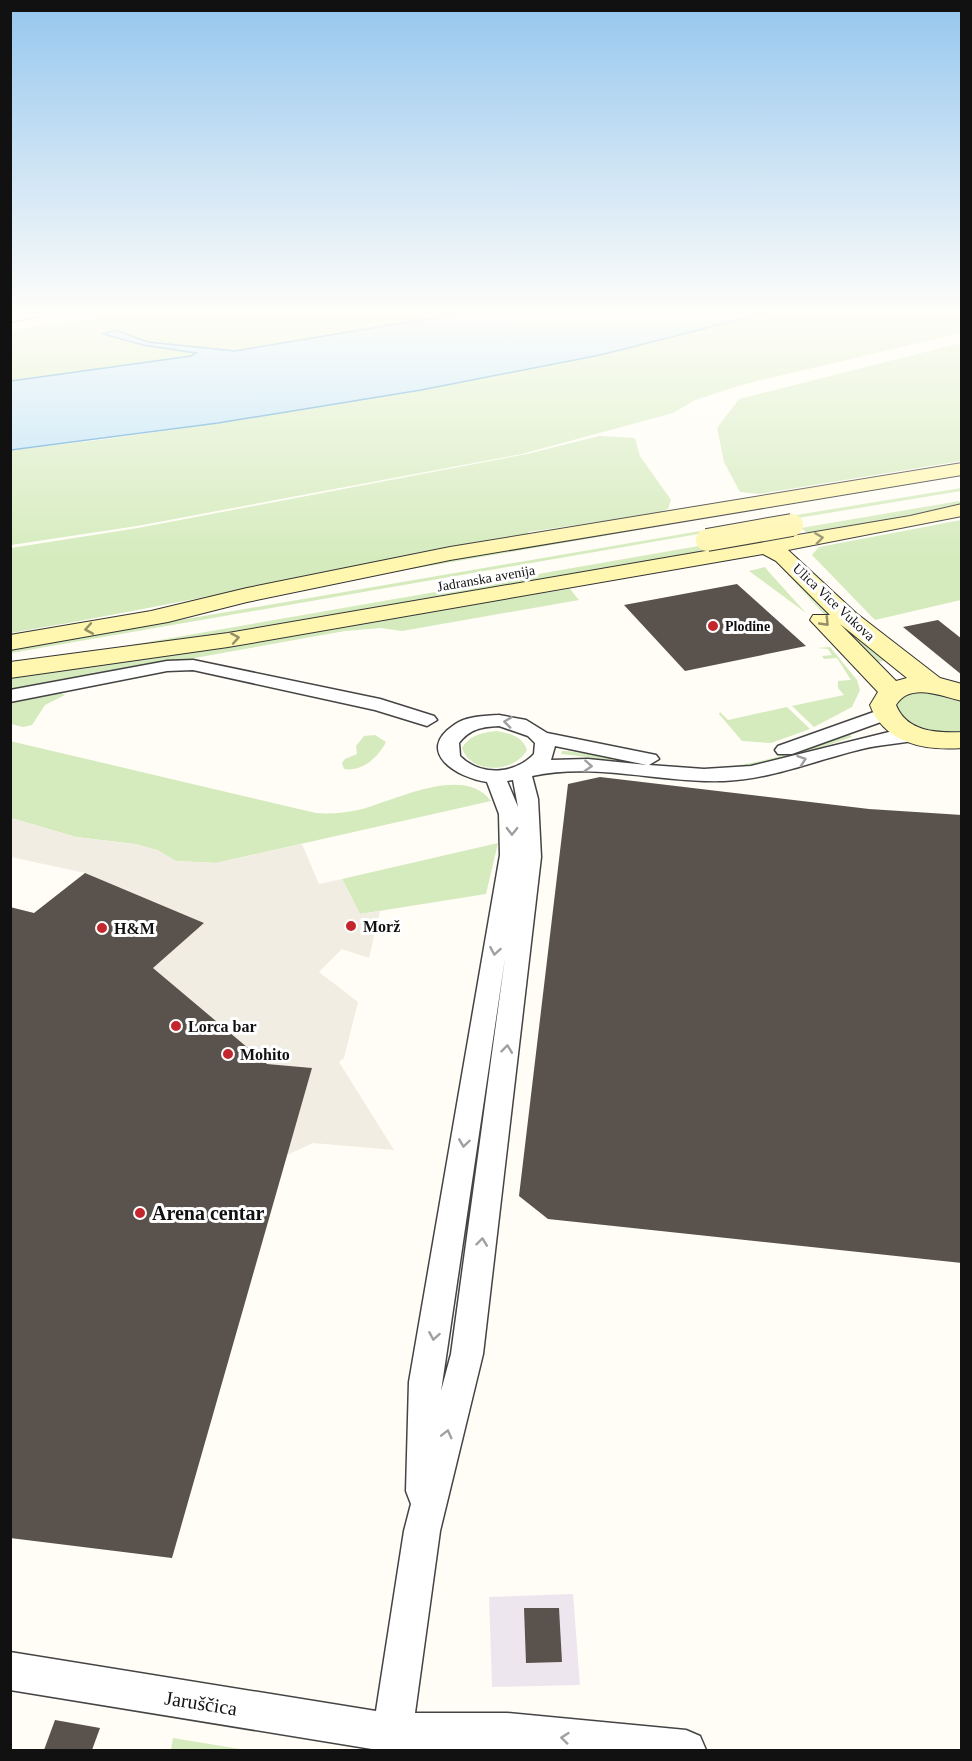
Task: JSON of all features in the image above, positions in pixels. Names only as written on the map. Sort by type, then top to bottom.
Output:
[{"type":"main road","points":[[147,619],[260,590],[421,558],[962,469]]},
{"type":"main road","name":"Jadranska avenija","points":[[10,660],[785,519],[962,482]]},
{"type":"main road","name":"Jadranska avenija","points":[[785,519],[962,496]]},
{"type":"main road","name":"Ulica Vice Vukova","points":[[721,509],[761,546],[774,569],[889,703],[898,727],[914,735]]},
{"type":"main road","points":[[10,670],[228,640],[910,522],[962,510]]},
{"type":"main road","name":"Jadranska avenija","points":[[10,643],[147,619],[703,534]]},
{"type":"main road","name":"Ulica Vice Vukova","points":[[761,546],[784,556],[847,618],[932,685]]},
{"type":"main road","points":[[889,703],[915,685],[932,685],[962,693]]},
{"type":"main road","points":[[914,735],[940,741],[962,740]]},
{"type":"street","points":[[10,696],[167,666],[193,665],[380,705],[427,720],[465,727],[492,721],[508,721],[523,724],[543,738],[659,760],[717,763],[778,753],[889,703]]},
{"type":"street","points":[[427,720],[450,742]]},
{"type":"street","points":[[465,727],[450,742],[448,749],[455,763],[479,774],[515,773],[584,765],[682,776],[729,775],[778,767],[864,741],[914,735]]},
{"type":"street","points":[[515,773],[546,755],[547,747],[543,738]]},
{"type":"street","points":[[409,1742],[422,1531],[467,1354],[530,857],[528,799],[515,773]]},
{"type":"street","name":"Jaruščica","points":[[10,1671],[409,1742],[507,1732],[686,1750]]},
{"type":"shaded area","points":[[10,818],[76,837],[135,844],[157,850],[176,861],[216,863],[302,844],[319,884],[342,879],[360,914],[380,911],[369,958],[342,949],[319,972],[358,1002],[344,1058],[339,1062],[394,1150],[313,1143],[287,1155],[312,1068],[267,1064],[153,968],[204,923],[85,873],[11,857]]},
{"type":"shaded area","points":[[573,1594],[580,1685],[492,1687],[489,1597]]},
{"type":"green space","points":[[382,395],[710,395],[695,400],[673,413],[522,454],[137,526],[11,545],[11,450],[285,412]]},
{"type":"green space","points":[[754,395],[961,395],[961,461],[759,494],[740,492],[724,462],[717,428],[739,399]]},
{"type":"green space","points":[[599,436],[635,438],[640,456],[671,500],[668,509],[653,514],[528,532],[530,535],[11,633],[11,548],[138,528],[527,454]]},
{"type":"green space","points":[[961,488],[961,491],[780,521],[778,518]]},
{"type":"green space","points":[[959,501],[961,504],[924,514],[810,535],[801,528]]},
{"type":"green space","points":[[683,519],[685,522],[319,585],[396,567]]},
{"type":"green space","points":[[961,520],[961,600],[875,620],[812,555],[819,547]]},
{"type":"green space","points":[[706,530],[710,532],[11,653],[11,649]]},
{"type":"green space","points":[[710,544],[717,551],[202,639],[108,649]]},
{"type":"green space","points":[[783,564],[832,618],[887,660],[875,663],[825,615],[779,565]]},
{"type":"green space","points":[[765,567],[768,571],[806,613],[749,571]]},
{"type":"green space","points":[[570,589],[579,600],[402,631],[381,628],[345,631],[11,691],[10,674]]},
{"type":"green space","points":[[830,647],[857,680],[860,690],[852,707],[814,727],[792,706],[844,695],[838,688],[838,681],[851,680],[837,658],[824,659],[822,656],[832,655],[828,649],[817,648]]},
{"type":"green space","points":[[59,692],[65,695],[45,705],[32,725],[23,727],[11,724],[11,700],[25,700]]},
{"type":"green space","points":[[925,692],[950,696],[961,701],[961,731],[943,734],[924,730],[908,721],[895,708],[897,702],[912,693]]},
{"type":"green space","points":[[787,707],[810,729],[771,743],[742,741],[719,714],[720,712],[728,720]]},
{"type":"green space","points":[[497,731],[519,739],[525,745],[527,750],[521,758],[503,767],[493,768],[483,767],[467,757],[462,748],[469,740]]},
{"type":"green space","points":[[848,733],[852,737],[802,754],[745,768],[705,771],[663,766],[725,767],[787,754]]},
{"type":"green space","points":[[375,735],[386,742],[379,753],[364,766],[344,769],[342,763],[345,759],[357,754],[356,746],[364,736]]},
{"type":"green space","points":[[10,741],[316,813],[358,810],[427,788],[446,785],[464,785],[479,790],[491,801],[216,863],[176,861],[157,850],[135,844],[76,837],[11,818]]},
{"type":"green space","points":[[562,751],[596,755],[651,765],[561,754]]},
{"type":"green space","points":[[498,843],[486,894],[360,914],[342,879]]},
{"type":"green space","points":[[173,1738],[246,1750],[171,1750]]},
{"type":"water","points":[[11,395],[389,395],[218,423],[11,450]]},
{"type":"building","name":"Plodine","points":[[737,584],[806,646],[685,671],[624,605]]},
{"type":"building","points":[[938,620],[962,639],[962,675],[903,627]]},
{"type":"building","points":[[600,777],[869,809],[962,815],[962,1263],[548,1219],[519,1196],[568,784]]},
{"type":"building","name":"Arena centar","points":[[85,873],[204,923],[153,968],[267,1064],[312,1068],[172,1558],[10,1538],[10,907],[34,913]]},
{"type":"building","points":[[524,1608],[559,1608],[562,1662],[526,1663]]},
{"type":"building","points":[[55,1720],[100,1728],[92,1750],[44,1750]]},
{"type":"place","name":"Plodine","points":[[713,626]]},
{"type":"place","name":"Morž","points":[[351,926]]},
{"type":"place","name":"H&M","points":[[102,928]]},
{"type":"place","name":"Lorca bar","points":[[176,1026]]},
{"type":"place","name":"Mohito","points":[[228,1054]]},
{"type":"place","name":"Arena centar","points":[[140,1213]]}]
